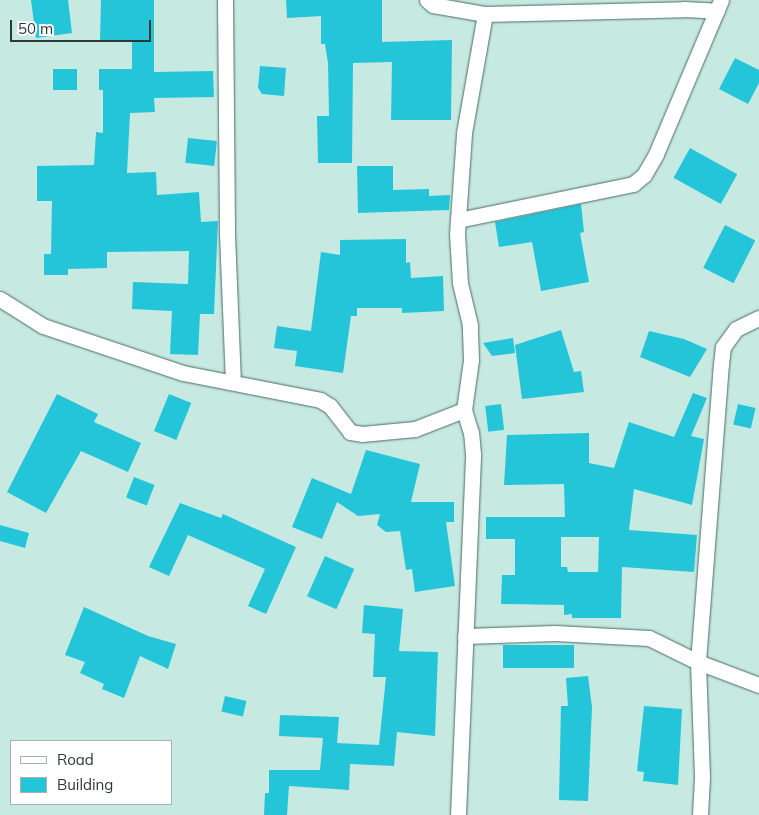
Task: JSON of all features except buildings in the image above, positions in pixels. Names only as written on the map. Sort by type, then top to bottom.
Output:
[{"type":"street","points":[[225,0],[227,234],[233,382]]},
{"type":"street","points":[[427,0],[433,5],[485,14],[684,8],[719,5],[656,154],[644,175],[633,184],[458,220]]},
{"type":"street","points":[[458,815],[473,454],[471,433],[464,410],[471,360],[470,325],[460,283],[458,220],[464,133],[485,14]]},
{"type":"street","points":[[0,299],[43,326],[183,373],[320,400],[330,406],[350,432],[362,434],[415,428],[464,410]]},
{"type":"street","points":[[700,815],[702,777],[698,662],[723,347],[736,329],[759,318]]},
{"type":"street","points":[[466,636],[555,633],[649,638],[698,662],[759,685]]}]
